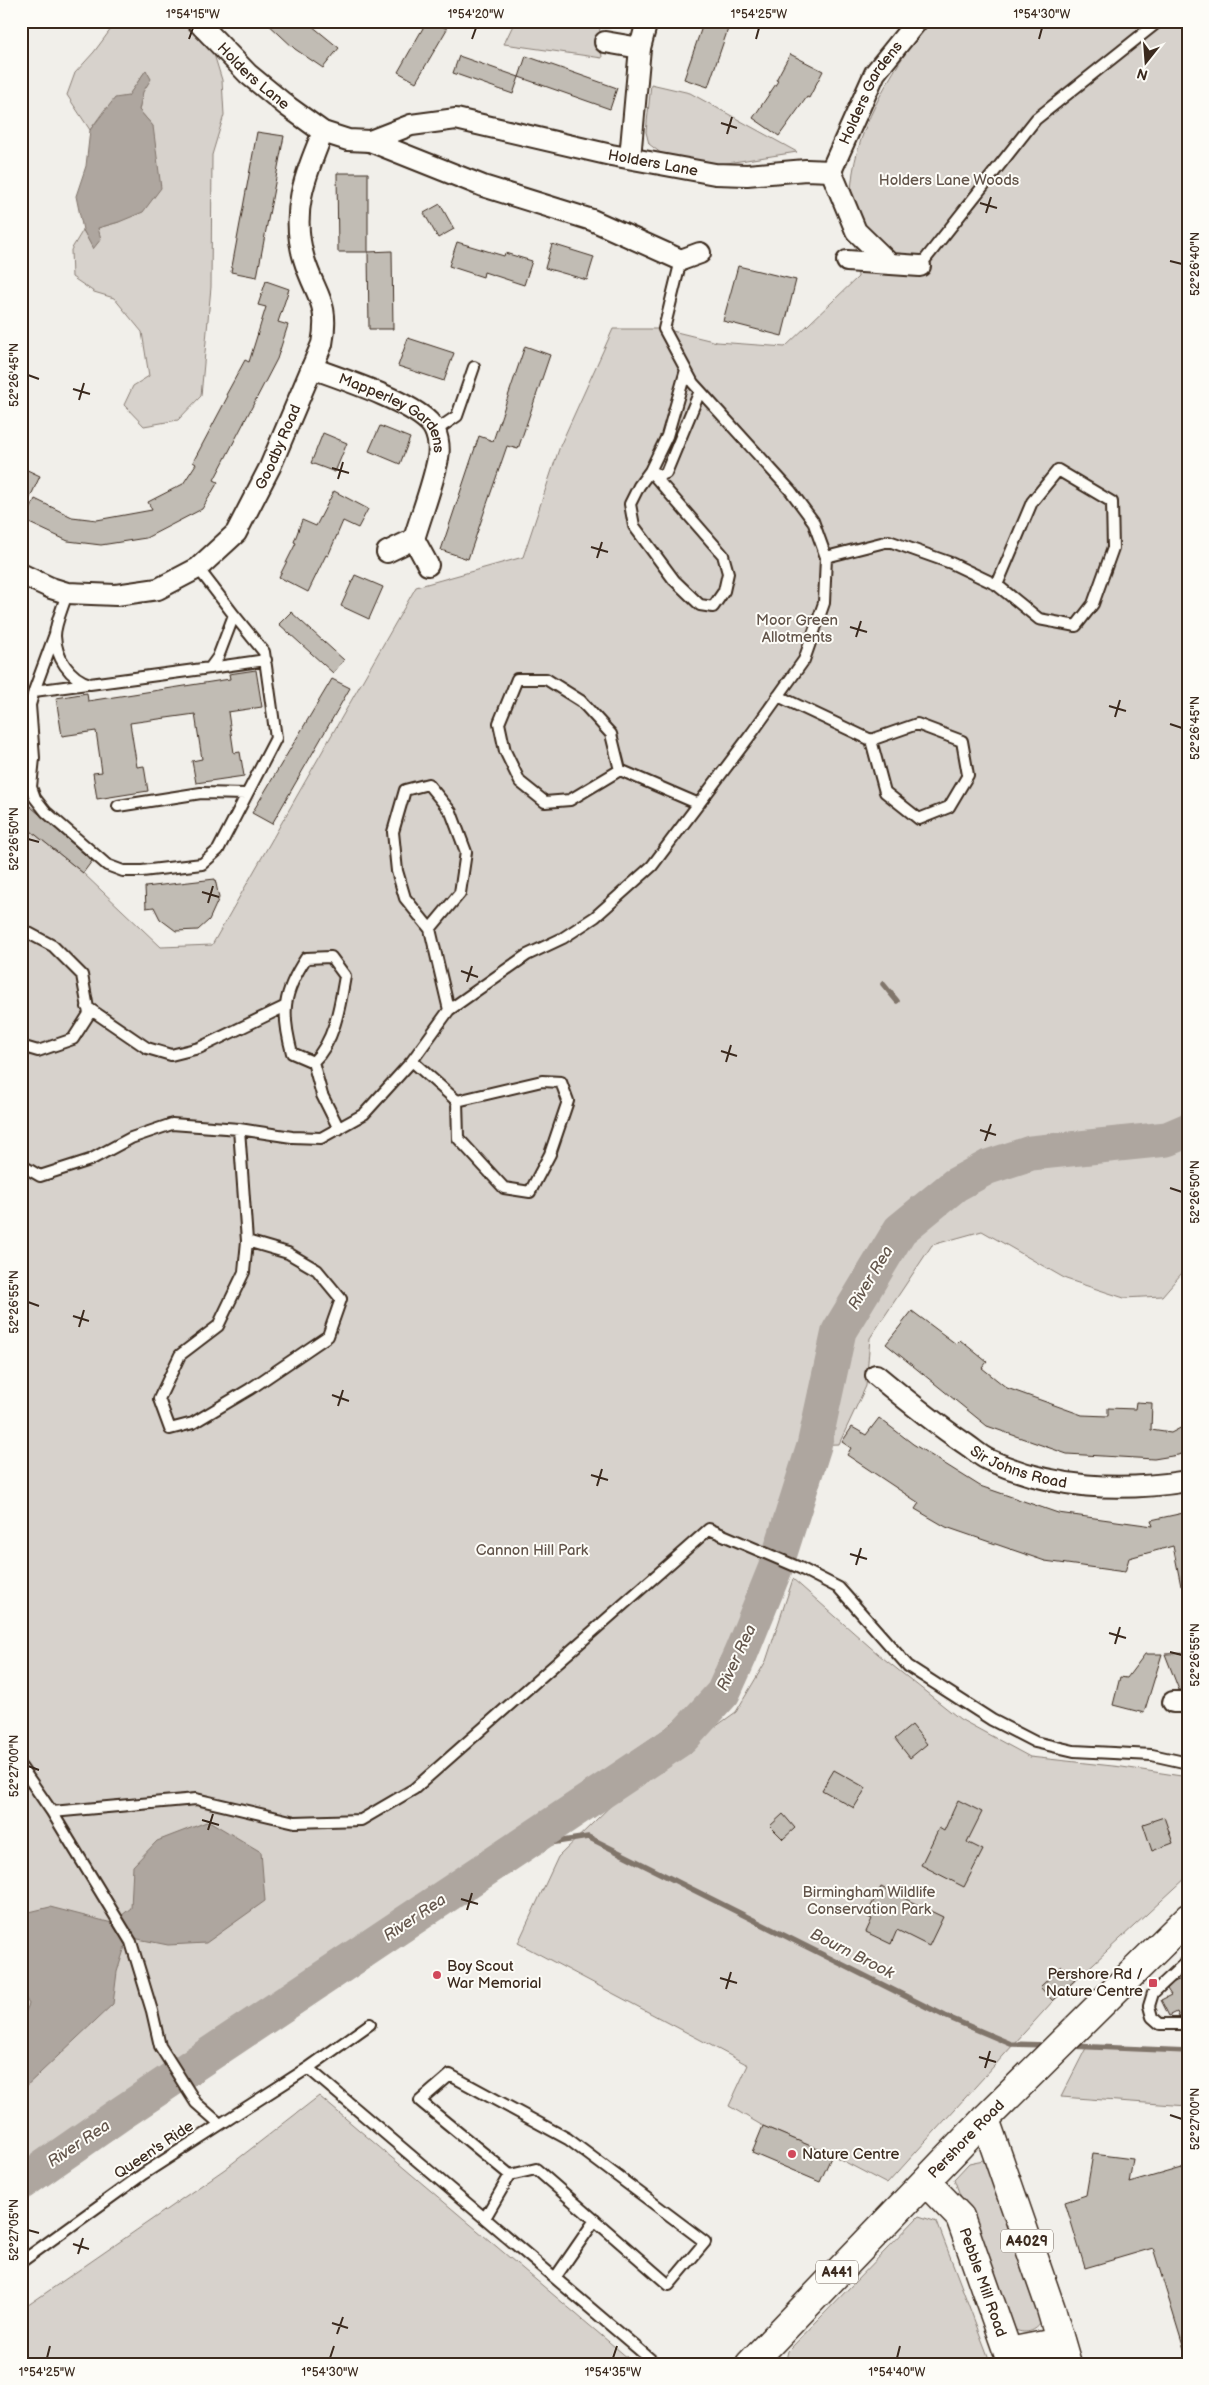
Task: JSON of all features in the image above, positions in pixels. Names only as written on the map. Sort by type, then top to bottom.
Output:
[{"type":"main road","name":"Pershore Road","points":[[750,2364],[985,2119],[1188,1918]]},
{"type":"main road","name":"A4029","points":[[985,2119],[1051,2309],[1063,2353]]},
{"type":"main road","name":"Pebble Mill Road","points":[[926,2182],[960,2217],[1011,2358]]},
{"type":"main road","points":[[1011,2358],[1063,2353]]},
{"type":"street","name":"Holders Lane","points":[[197,21],[248,74],[323,132],[348,140],[370,141],[483,186],[592,220],[681,260]]},
{"type":"street","points":[[630,158],[640,48],[647,21]]},
{"type":"street","name":"Holders Gardens","points":[[831,171],[875,73],[917,21]]},
{"type":"street","points":[[605,42],[640,48]]},
{"type":"street","name":"Holders Lane","points":[[370,141],[411,125],[456,119],[611,155],[715,174],[747,175],[806,170],[831,171]]},
{"type":"street","name":"Goodby Road","points":[[21,574],[67,593],[116,595],[158,589],[198,568],[236,534],[270,468],[322,344],[326,323],[322,302],[304,259],[299,233],[298,209],[304,179],[323,132]]},
{"type":"street","points":[[831,171],[856,231],[889,263]]},
{"type":"street","points":[[681,260],[700,253]]},
{"type":"street","points":[[847,261],[920,266]]},
{"type":"street","name":"Mapperley Gardens","points":[[312,368],[362,386],[415,411],[430,423],[435,431],[438,457],[414,539]]},
{"type":"street","points":[[387,552],[414,539],[428,564]]},
{"type":"street","name":"Sir Johns Road","points":[[876,1375],[934,1422],[988,1459],[1050,1481],[1110,1488],[1161,1485],[1188,1480]]},
{"type":"lane","points":[[920,266],[1036,119],[1160,21]]},
{"type":"lane","points":[[21,1165],[40,1176],[90,1160],[131,1138],[172,1124],[239,1129],[292,1137],[320,1138],[364,1114],[412,1061],[449,1010],[527,955],[563,938],[595,917],[652,866],[778,696],[804,660],[824,603],[826,557],[813,521],[790,490],[700,391],[686,370],[664,329],[681,260]]},
{"type":"lane","points":[[435,431],[457,416],[474,367]]},
{"type":"lane","points":[[650,471],[723,555],[728,574],[724,591],[712,607],[700,606],[674,580],[634,526],[630,504],[639,486],[650,471],[667,436],[686,370]]},
{"type":"lane","points":[[650,471],[661,475],[666,473],[700,391]]},
{"type":"lane","points":[[826,557],[889,541],[951,563],[997,585],[1039,619],[1076,626],[1093,604],[1113,548],[1112,502],[1058,470],[1032,502],[997,585]]},
{"type":"lane","points":[[67,593],[30,705],[34,758],[32,788],[36,798],[46,812],[114,869],[142,871],[202,864],[218,850],[276,738],[264,652],[198,568]]},
{"type":"lane","points":[[210,668],[218,658],[234,615]]},
{"type":"lane","points":[[55,634],[60,656],[68,670],[77,680],[90,684]]},
{"type":"lane","points":[[34,691],[266,660]]},
{"type":"lane","points":[[517,679],[546,679],[581,701],[611,734],[620,770],[570,800],[545,802],[520,782],[505,750],[499,723],[517,679]]},
{"type":"lane","points":[[778,696],[871,740],[917,724],[962,741],[968,775],[949,806],[919,819],[884,792],[871,740]]},
{"type":"lane","points":[[620,770],[699,804]]},
{"type":"lane","points":[[430,929],[460,893],[466,852],[450,812],[428,784],[405,790],[394,832],[396,871],[405,898],[430,929],[449,1010]]},
{"type":"lane","points":[[118,806],[201,793],[247,794]]},
{"type":"lane","points":[[21,929],[53,946],[82,975],[89,1014],[72,1039],[38,1051],[21,1046]]},
{"type":"lane","points":[[331,957],[344,976],[339,1012],[323,1052],[313,1062],[292,1053],[285,1028],[286,1006],[293,978],[306,958],[331,957]]},
{"type":"lane","points":[[87,1006],[146,1048],[171,1055],[199,1048],[286,1006]]},
{"type":"lane","points":[[412,1061],[458,1101],[458,1138],[504,1188],[530,1192],[550,1154],[568,1101],[561,1082],[542,1081],[458,1101]]},
{"type":"lane","points":[[313,1062],[322,1095],[339,1129]]},
{"type":"lane","points":[[239,1129],[247,1241],[244,1272],[218,1326],[180,1355],[160,1400],[170,1430],[193,1423],[250,1389],[328,1336],[341,1299],[317,1270],[288,1253],[247,1241]]},
{"type":"lane","points":[[52,1812],[196,1800],[295,1822],[361,1820],[414,1789],[533,1682],[709,1529],[800,1568],[839,1588],[908,1666],[992,1720],[1035,1742],[1074,1751],[1152,1755],[1188,1763]]},
{"type":"lane","points":[[21,1767],[52,1812],[131,1942],[152,2011],[160,2046],[196,2103],[220,2124]]},
{"type":"lane","points":[[1188,1963],[1183,1965],[1153,1994],[1149,2006],[1152,2017],[1160,2024],[1188,2024]]},
{"type":"lane","name":"Queen's Ride","points":[[21,2262],[143,2174],[308,2068],[370,2024]]},
{"type":"lane","points":[[308,2068],[656,2364]]},
{"type":"lane","points":[[485,2218],[510,2175],[536,2169],[669,2285],[705,2242],[568,2139],[450,2075],[420,2102],[510,2175]]},
{"type":"lane","points":[[555,2278],[595,2220]]},
{"type":"green space","points":[[113,21],[181,21],[213,51],[222,80],[224,115],[212,155],[211,287],[201,396],[178,420],[144,426],[124,405],[133,386],[149,376],[142,332],[114,298],[94,292],[72,277],[71,250],[83,230],[93,248],[98,228],[119,222],[153,126],[139,110],[146,70],[128,97],[105,109],[90,130],[67,95],[75,73],[94,52],[114,25]]},
{"type":"green space","points":[[515,21],[599,21],[602,58],[504,44]]},
{"type":"green space","points":[[927,21],[1188,21],[1188,1266],[1162,1296],[1124,1298],[1066,1279],[982,1231],[932,1245],[870,1338],[866,1386],[839,1444],[803,1445],[736,1654],[710,1691],[665,1729],[21,2170],[21,823],[83,873],[161,947],[212,945],[416,587],[523,557],[560,446],[613,329],[664,329],[717,342],[785,347],[858,277],[851,197],[853,173],[858,150],[876,104],[900,61]]},
{"type":"green space","points":[[651,84],[690,93],[797,152],[721,164],[662,154],[649,144],[646,132]]},
{"type":"green space","name":"Birmingham Wildlife Conservation Park","points":[[793,1579],[878,1654],[960,1719],[1030,1757],[1122,1767],[1188,1777],[1188,1876],[1053,2001],[887,2184],[832,2155],[763,2126],[729,2106],[748,2065],[518,1943],[558,1857],[629,1788],[736,1712],[766,1661]]},
{"type":"green space","points":[[1087,2046],[1188,2050],[1188,2106],[1061,2097]]},
{"type":"green space","points":[[319,2096],[635,2364],[21,2364],[21,2310],[225,2169]]},
{"type":"green space","points":[[988,2159],[1042,2322],[1035,2329],[1028,2332],[1010,2328],[954,2179],[969,2163]]},
{"type":"green space","points":[[919,2216],[937,2222],[991,2364],[785,2364],[788,2351]]},
{"type":"shaded area","points":[[146,70],[151,79],[143,92],[139,110],[153,126],[161,188],[143,212],[98,228],[101,239],[93,249],[83,230],[76,196],[86,166],[90,130],[115,98],[128,96]]},
{"type":"shaded area","points":[[209,1821],[261,1852],[265,1901],[206,1943],[168,1945],[128,1937],[117,1972],[113,2004],[21,2091],[21,2023],[29,2004],[21,1991],[21,1914],[50,1907],[112,1923],[131,1908],[133,1866],[157,1841]]},
{"type":"building","points":[[265,21],[306,21],[339,48],[323,68],[295,49]]},
{"type":"building","points":[[427,21],[433,21],[447,29],[416,82],[398,72]]},
{"type":"building","points":[[704,21],[714,21],[729,26],[708,87],[684,79]]},
{"type":"building","points":[[790,54],[823,71],[809,98],[807,97],[779,136],[753,118],[778,81],[776,80]]},
{"type":"building","points":[[459,56],[519,77],[513,94],[453,73]]},
{"type":"building","points":[[526,56],[617,88],[610,109],[519,77]]},
{"type":"building","points":[[257,132],[284,136],[257,277],[231,272]]},
{"type":"building","points":[[337,173],[368,173],[368,252],[338,252]]},
{"type":"building","points":[[440,204],[454,229],[438,238],[424,213]]},
{"type":"building","points":[[457,242],[504,256],[505,253],[532,261],[524,285],[484,272],[483,277],[449,266]]},
{"type":"building","points":[[552,244],[594,257],[587,280],[545,268]]},
{"type":"building","points":[[392,251],[393,329],[369,329],[368,252]]},
{"type":"building","points":[[738,266],[796,280],[782,336],[723,321]]},
{"type":"building","points":[[266,281],[289,289],[278,322],[288,325],[277,359],[214,480],[218,482],[202,509],[146,538],[101,545],[68,541],[25,521],[35,499],[72,517],[97,520],[152,510],[148,502],[183,484],[196,464],[193,462],[228,396],[226,395],[245,360],[249,362],[266,307],[258,305]]},
{"type":"building","points":[[408,338],[454,353],[444,381],[398,366]]},
{"type":"building","points":[[525,346],[550,355],[518,449],[507,446],[468,559],[441,550],[479,436],[493,441]]},
{"type":"building","points":[[380,426],[410,438],[400,464],[369,451]]},
{"type":"building","points":[[323,433],[347,443],[335,472],[311,463]]},
{"type":"building","points":[[21,467],[40,476],[21,517]]},
{"type":"building","points":[[334,491],[368,509],[358,528],[343,521],[328,556],[326,555],[308,592],[279,577],[296,543],[294,542],[302,520],[316,526]]},
{"type":"building","points":[[355,575],[383,587],[369,619],[341,606]]},
{"type":"building","points":[[291,612],[344,660],[333,673],[279,624]]},
{"type":"building","points":[[256,670],[262,707],[228,712],[234,753],[240,752],[244,776],[196,783],[192,761],[202,759],[195,714],[130,723],[137,767],[144,766],[148,791],[97,799],[93,773],[102,772],[96,731],[62,736],[56,698],[87,693],[88,701],[230,679],[229,674]]},
{"type":"building","points":[[332,679],[350,688],[272,824],[252,813]]},
{"type":"building","points":[[21,798],[92,861],[83,873],[21,823]]},
{"type":"building","points":[[215,879],[219,898],[209,920],[198,930],[176,931],[160,919],[154,907],[146,908],[145,887]]},
{"type":"building","points":[[912,1311],[956,1344],[960,1340],[987,1362],[982,1368],[1007,1388],[1082,1415],[1108,1416],[1108,1408],[1135,1409],[1136,1402],[1152,1403],[1151,1430],[1171,1433],[1188,1424],[1188,1451],[1178,1455],[1154,1459],[1067,1454],[987,1426],[886,1344]]},
{"type":"building","points":[[879,1418],[913,1444],[980,1486],[1058,1513],[1153,1526],[1151,1520],[1188,1512],[1188,1585],[1181,1586],[1173,1546],[1129,1558],[1125,1572],[1045,1561],[946,1527],[915,1509],[919,1503],[847,1455],[851,1448],[842,1442],[852,1427],[866,1435]]},
{"type":"building","points":[[1188,1653],[1188,1690],[1179,1690],[1165,1654]]},
{"type":"building","points":[[1145,1654],[1162,1654],[1144,1713],[1113,1705],[1120,1677],[1127,1678]]},
{"type":"building","points":[[912,1725],[927,1744],[910,1758],[895,1739]]},
{"type":"building","points":[[834,1770],[866,1788],[854,1808],[822,1790]]},
{"type":"building","points":[[958,1800],[982,1812],[967,1842],[983,1850],[964,1887],[921,1865],[939,1828],[944,1831]]},
{"type":"building","points":[[783,1814],[795,1828],[783,1839],[770,1826]]},
{"type":"building","points":[[1164,1817],[1173,1843],[1152,1851],[1143,1824]]},
{"type":"building","points":[[881,1887],[943,1917],[929,1946],[897,1930],[891,1944],[866,1932],[872,1919],[866,1916]]},
{"type":"building","points":[[1062,1966],[1075,1980],[1053,2001],[1040,1987]]},
{"type":"building","points":[[1188,1976],[1188,2017],[1179,2017],[1177,2012],[1169,2016],[1161,2000],[1171,1995],[1167,1989],[1174,1982]]},
{"type":"building","name":"Nature Centre","points":[[763,2126],[832,2155],[820,2182],[752,2153]]},
{"type":"building","points":[[1093,2154],[1133,2159],[1129,2183],[1188,2166],[1188,2349],[1184,2349],[1153,2248],[1085,2268],[1065,2202],[1086,2195]]},
{"type":"waterway","points":[[883,984],[897,1001]]},
{"type":"waterway","name":"River Rea","points":[[21,2183],[120,2114],[682,1738],[723,1693],[741,1653],[775,1569],[814,1446],[839,1331],[900,1230],[955,1185],[988,1167],[1031,1153],[1167,1139],[1188,1130]]},
{"type":"waterway","name":"Bourn Brook","points":[[518,1848],[588,1837],[945,2016],[1011,2044],[1046,2045]]},
{"type":"waterway","name":"Bourn Brook","points":[[1070,2046],[1188,2051]]},
{"type":"place","name":"Boy Scout War Memorial","points":[[437,1975]]},
{"type":"place","name":"Pershore Rd / Nature Centre","points":[[1153,1983]]},
{"type":"place","name":"Nature Centre","points":[[792,2154]]},
{"type":"park label","name":"Holders Lane Woods","points":[[949,180]]},
{"type":"park label","name":"Moor Green Allotments","points":[[797,628]]},
{"type":"park label","name":"Cannon Hill Park","points":[[532,1550]]}]
